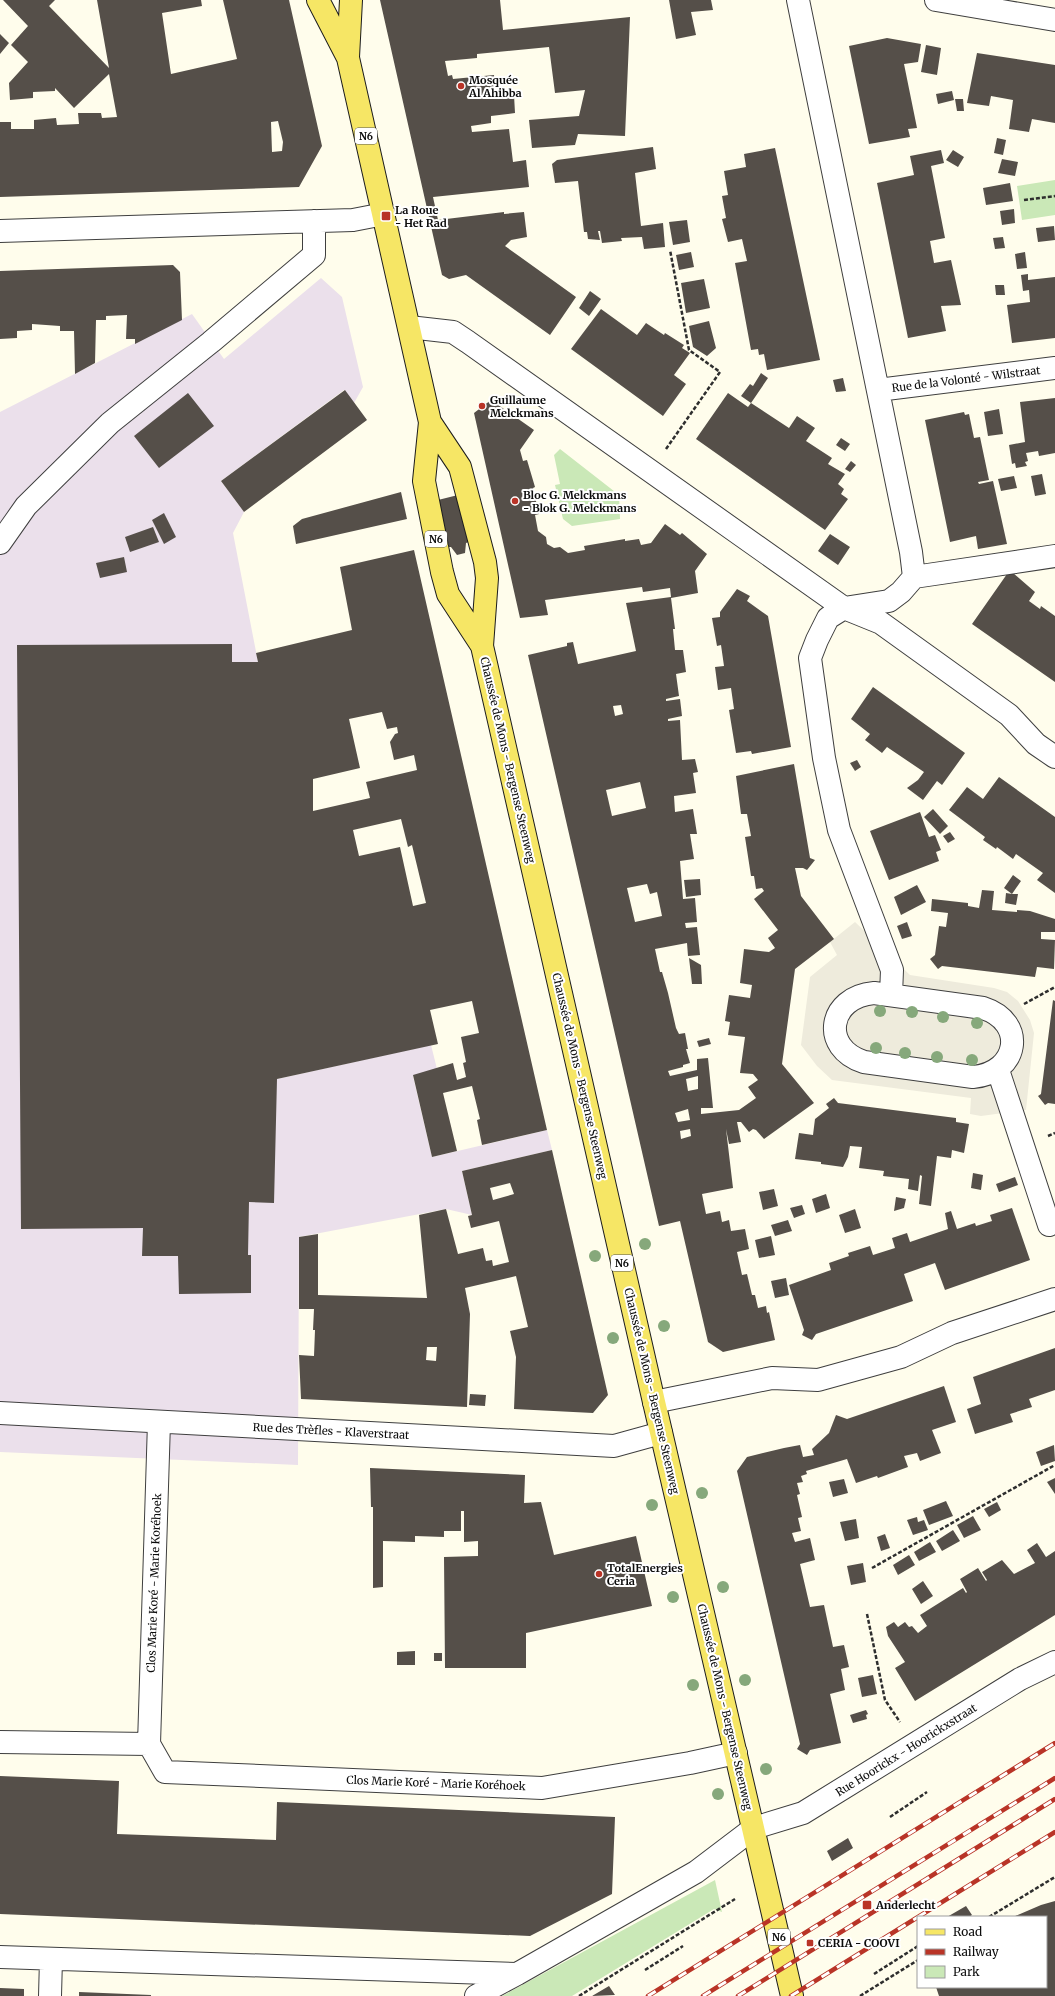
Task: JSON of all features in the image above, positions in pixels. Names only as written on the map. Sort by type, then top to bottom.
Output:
[{"type":"main road","name":"Chaussée de Mons - Bergense Steenweg","points":[[318,0],[348,58],[430,422],[424,481],[442,572],[448,594],[482,646]]},
{"type":"main road","name":"Chaussée de Mons - Bergense Steenweg","points":[[348,58],[351,0]]},
{"type":"main road","name":"Chaussée de Mons - Bergense Steenweg","points":[[430,422],[460,467],[485,562],[488,578],[482,646],[661,1433],[792,1996]]},
{"type":"street","points":[[798,0],[878,390],[914,577]]},
{"type":"street","points":[[936,0],[1055,20]]},
{"type":"street","points":[[0,231],[353,220],[384,214]]},
{"type":"street","points":[[0,543],[26,506],[110,423],[211,342],[314,255],[314,221]]},
{"type":"street","points":[[409,327],[453,332],[649,472],[844,608],[881,622],[1009,715],[1036,744],[1055,757]]},
{"type":"street","name":"Rue de la Volonté - Wilstraat","points":[[878,390],[1055,368]]},
{"type":"street","points":[[891,995],[892,970],[839,830],[824,758],[810,658],[816,640],[828,618],[844,608],[889,601],[901,592],[914,577],[1055,556]]},
{"type":"street","points":[[874,993],[983,1008],[994,1012],[1001,1017],[1005,1020],[1011,1033],[1011,1046],[1007,1060],[998,1070],[986,1076],[973,1077],[864,1062],[852,1058],[842,1049],[836,1037],[835,1023],[840,1010],[849,1000],[861,994],[874,993]]},
{"type":"street","points":[[998,1070],[1049,1225]]},
{"type":"street","points":[[654,1402],[772,1378],[818,1380],[901,1357],[952,1333],[1055,1299]]},
{"type":"street","name":"Rue des Trèfles - Klaverstraat","points":[[0,1413],[614,1446],[661,1433]]},
{"type":"street","name":"Clos Marie Koré - Marie Koréhoek","points":[[159,1422],[149,1744],[165,1772],[542,1788],[690,1764],[736,1753]]},
{"type":"street","name":"Rue Hoorickx - Hoorickxstraat","points":[[754,1828],[803,1813],[1020,1679],[1055,1662]]},
{"type":"street","points":[[0,1742],[149,1744]]},
{"type":"street","points":[[476,1996],[696,1872],[754,1828]]},
{"type":"street","points":[[0,1957],[517,1974]]},
{"type":"street","points":[[50,1996],[51,1959]]},
{"type":"path","points":[[1024,200],[1055,196]]},
{"type":"path","points":[[649,472],[720,372],[689,350],[670,250]]},
{"type":"path","points":[[1001,1017],[1055,987]]},
{"type":"path","points":[[872,1568],[1055,1465]]},
{"type":"path","points":[[867,1614],[885,1700],[915,1744]]},
{"type":"path","points":[[890,1816],[927,1792]]},
{"type":"path","points":[[991,1916],[1055,1877]]},
{"type":"path","points":[[580,1996],[735,1899]]},
{"type":"path","points":[[646,1970],[683,1946]]},
{"type":"path","points":[[874,1974],[917,1947]]},
{"type":"path","points":[[860,1996],[917,1961]]},
{"type":"shaded area","points":[[321,278],[342,297],[363,387],[354,403],[344,390],[221,481],[244,512],[233,533],[258,662],[312,661],[313,811],[277,1079],[431,1045],[437,1069],[413,1076],[432,1157],[547,1130],[552,1150],[462,1171],[472,1215],[446,1209],[299,1237],[298,1465],[0,1452],[0,412],[192,314],[224,359]]},
{"type":"shaded area","points":[[855,922],[910,975],[994,988],[1007,992],[1018,1001],[1030,1020],[1034,1033],[1026,1110],[981,1116],[970,1114],[971,1098],[832,1080],[817,1066],[801,1045],[810,977],[837,955],[830,942]]},
{"type":"green space","points":[[1055,180],[1055,215],[1022,220],[1017,186]]},
{"type":"green space","points":[[560,449],[619,495],[620,519],[572,526],[563,519],[555,485],[560,484],[554,455]]},
{"type":"green space","points":[[715,1880],[722,1912],[714,1909],[572,1996],[502,1996]]},
{"type":"building","points":[[3,0],[55,0],[49,6],[109,68],[97,0],[201,0],[202,6],[162,13],[171,74],[237,59],[223,0],[289,0],[322,146],[299,187],[0,197],[0,122],[11,122],[11,129],[34,129],[34,120],[56,118],[57,125],[79,124],[78,113],[101,113],[102,118],[117,117],[109,74],[74,108],[55,88],[55,91],[33,92],[33,98],[10,100],[9,83],[28,62],[11,45],[28,26]],"holes":[[[278,121],[283,142],[282,151],[272,152],[271,122]]]},
{"type":"building","points":[[380,0],[500,0],[503,30],[630,17],[625,136],[578,134],[575,145],[532,148],[529,120],[579,116],[585,90],[555,93],[549,47],[477,54],[477,58],[445,61],[448,76],[452,75],[453,79],[494,75],[496,97],[514,95],[515,113],[491,116],[491,123],[471,126],[472,132],[509,129],[513,162],[526,160],[529,187],[433,197],[438,220],[504,212],[504,214],[524,212],[527,237],[511,240],[505,246],[576,297],[550,335],[466,275],[449,279],[442,275]]},
{"type":"building","points":[[669,0],[711,0],[713,10],[691,12],[696,35],[676,39]]},
{"type":"building","points":[[0,34],[9,43],[0,54]]},
{"type":"building","points":[[887,38],[921,44],[918,62],[904,64],[917,128],[908,129],[910,137],[869,144],[849,46]]},
{"type":"building","points":[[926,45],[941,48],[937,75],[921,72]]},
{"type":"building","points":[[977,53],[1055,65],[1055,123],[1032,119],[1029,132],[1009,129],[1013,100],[991,96],[989,106],[967,103]]},
{"type":"building","points":[[952,91],[954,100],[938,104],[936,94]]},
{"type":"building","points":[[955,99],[963,99],[964,111],[957,111]]},
{"type":"building","points":[[997,138],[1006,140],[1003,155],[994,153]]},
{"type":"building","points":[[653,147],[656,169],[635,173],[641,226],[663,223],[665,247],[644,249],[642,237],[621,238],[622,241],[602,243],[600,231],[598,231],[600,240],[588,239],[587,232],[584,232],[578,181],[555,183],[552,164],[557,160]]},
{"type":"building","points":[[775,148],[820,360],[767,370],[764,354],[759,355],[758,349],[751,350],[735,263],[747,261],[742,239],[728,242],[722,219],[726,218],[722,196],[728,195],[724,171],[746,167],[744,154]]},
{"type":"building","points":[[941,150],[944,163],[931,166],[945,238],[930,241],[934,263],[951,260],[961,305],[941,306],[946,331],[908,338],[877,183],[914,175],[910,156]]},
{"type":"building","points":[[953,150],[964,157],[958,167],[946,160]]},
{"type":"building","points":[[1002,159],[1018,162],[1015,176],[998,173]]},
{"type":"building","points":[[1010,183],[1013,201],[986,205],[983,188]]},
{"type":"building","points":[[1014,209],[1015,223],[1002,225],[1000,211]]},
{"type":"building","points":[[687,220],[690,242],[673,245],[669,222]]},
{"type":"building","points":[[1054,226],[1055,240],[1038,242],[1036,228]]},
{"type":"building","points":[[1003,237],[1005,248],[995,249],[993,238]]},
{"type":"building","points":[[691,252],[694,267],[679,270],[676,255]]},
{"type":"building","points":[[1025,252],[1027,268],[1017,269],[1015,254]]},
{"type":"building","points":[[173,265],[180,272],[182,320],[135,344],[135,339],[126,339],[127,315],[106,316],[106,320],[96,320],[95,363],[75,374],[74,331],[60,331],[60,326],[32,324],[32,330],[17,331],[17,338],[0,339],[0,271]]},
{"type":"building","points":[[1028,274],[1028,280],[1055,277],[1055,338],[1012,343],[1007,305],[1030,302],[1029,290],[1023,291],[1021,275]]},
{"type":"building","points":[[704,279],[710,308],[686,313],[681,283]]},
{"type":"building","points":[[995,285],[1004,285],[1005,295],[996,295]]},
{"type":"building","points":[[590,291],[601,299],[589,316],[579,308]]},
{"type":"building","points":[[601,309],[637,335],[646,323],[664,335],[665,333],[684,345],[682,348],[690,353],[674,375],[686,384],[663,416],[571,349]]},
{"type":"building","points":[[709,321],[716,348],[707,356],[693,347],[689,326]]},
{"type":"building","points":[[761,373],[768,378],[751,403],[741,396],[750,384],[753,386]]},
{"type":"building","points":[[843,378],[846,391],[836,392],[833,380]]},
{"type":"building","points":[[345,390],[367,420],[244,512],[221,481]]},
{"type":"building","points":[[188,393],[214,426],[159,468],[134,436]]},
{"type":"building","points":[[728,393],[748,407],[751,403],[789,428],[797,416],[815,428],[806,441],[832,458],[828,464],[845,474],[838,484],[844,489],[841,494],[848,499],[825,530],[696,439]]},
{"type":"building","points":[[1055,398],[1055,453],[1039,456],[1038,451],[1026,453],[1028,461],[1025,462],[1027,466],[1016,468],[1015,463],[1012,464],[1009,445],[1025,442],[1020,402]]},
{"type":"building","points":[[491,400],[534,430],[520,450],[523,461],[527,460],[535,487],[533,488],[539,514],[535,515],[538,531],[546,537],[547,544],[554,548],[560,547],[568,553],[585,550],[584,546],[625,539],[625,541],[639,539],[641,545],[651,543],[665,524],[680,535],[682,533],[707,554],[695,571],[698,593],[671,598],[675,629],[673,629],[675,650],[683,650],[686,672],[676,674],[679,696],[666,699],[666,701],[680,699],[682,716],[668,719],[668,721],[680,720],[682,760],[695,759],[698,772],[693,773],[696,793],[674,796],[675,812],[693,809],[697,834],[690,834],[694,859],[680,861],[683,899],[695,898],[697,922],[685,923],[686,928],[697,927],[700,955],[688,956],[687,943],[655,949],[660,972],[662,972],[668,993],[676,1028],[679,1034],[685,1033],[688,1049],[686,1049],[690,1063],[683,1065],[683,1067],[668,1071],[670,1076],[697,1070],[697,1059],[708,1058],[713,1108],[701,1108],[701,1114],[739,1110],[756,1098],[748,1087],[758,1080],[753,1074],[740,1073],[745,1037],[728,1035],[730,1022],[725,1021],[729,995],[750,998],[752,985],[740,983],[744,949],[769,952],[775,948],[768,938],[778,930],[754,899],[764,891],[762,888],[756,889],[754,876],[751,876],[745,837],[751,836],[747,814],[741,814],[736,776],[794,764],[810,858],[815,860],[807,870],[803,868],[795,868],[801,896],[834,939],[795,969],[782,1064],[814,1103],[764,1139],[756,1130],[753,1129],[749,1132],[741,1122],[737,1122],[741,1142],[729,1144],[726,1129],[733,1188],[702,1194],[706,1214],[720,1211],[722,1222],[729,1220],[731,1231],[745,1229],[749,1249],[737,1252],[742,1275],[747,1274],[752,1295],[755,1295],[758,1308],[766,1306],[767,1313],[769,1312],[775,1340],[723,1352],[708,1342],[680,1221],[659,1226],[528,655],[567,646],[567,643],[573,642],[578,664],[636,651],[626,603],[671,597],[670,588],[643,592],[642,587],[545,600],[548,615],[520,618],[474,413]],"holes":[[[621,705],[623,714],[615,716],[613,706]],[[640,782],[646,808],[612,816],[606,790]],[[647,884],[650,894],[657,892],[662,916],[635,922],[627,888]],[[698,1076],[698,1089],[688,1091],[686,1079]],[[688,1109],[690,1120],[678,1122],[675,1113]],[[690,1129],[691,1136],[681,1139],[680,1131]]]},
{"type":"building","points":[[999,409],[1003,434],[988,436],[984,412]]},
{"type":"building","points":[[964,412],[965,415],[969,414],[974,438],[980,437],[989,480],[978,482],[979,484],[993,481],[1007,544],[978,549],[976,536],[950,542],[925,420]]},
{"type":"building","points":[[841,438],[850,444],[845,451],[836,445]]},
{"type":"building","points":[[851,461],[856,465],[850,472],[845,469]]},
{"type":"building","points":[[1042,474],[1046,494],[1035,496],[1031,476]]},
{"type":"building","points":[[1014,476],[1017,488],[1001,491],[998,479]]},
{"type":"building","points":[[401,492],[407,519],[296,544],[293,526],[302,519]]},
{"type":"building","points":[[458,495],[469,542],[466,543],[465,553],[457,555],[451,547],[449,547],[438,500]]},
{"type":"building","points":[[164,513],[176,537],[164,544],[152,520]]},
{"type":"building","points":[[153,527],[159,542],[130,552],[125,537]]},
{"type":"building","points":[[830,534],[850,547],[838,565],[818,551]]},
{"type":"building","points":[[414,550],[547,1130],[482,1145],[477,1120],[480,1119],[472,1086],[443,1093],[457,1151],[432,1157],[413,1075],[453,1063],[457,1080],[466,1077],[463,1063],[466,1062],[461,1037],[479,1033],[472,1001],[430,1010],[438,1044],[277,1079],[274,1203],[249,1202],[248,1255],[251,1255],[251,1293],[179,1294],[178,1256],[142,1256],[143,1228],[21,1229],[17,645],[232,644],[232,662],[258,662],[256,653],[352,630],[340,567]],"holes":[[[382,712],[387,729],[397,727],[398,733],[395,734],[390,742],[394,760],[414,755],[417,770],[366,782],[370,798],[313,811],[313,779],[360,768],[349,719]],[[401,819],[408,847],[412,845],[426,903],[413,906],[400,847],[359,856],[353,830]]]},
{"type":"building","points":[[124,557],[127,572],[100,578],[96,563]]},
{"type":"building","points":[[1013,573],[1035,592],[1029,601],[1040,609],[1041,606],[1055,616],[1055,682],[972,624],[1007,574]]},
{"type":"building","points":[[737,589],[750,596],[747,601],[768,616],[791,747],[752,754],[751,751],[736,753],[729,710],[734,709],[731,688],[718,690],[715,667],[724,666],[721,645],[717,646],[712,618],[720,617],[720,612]]},
{"type":"building","points":[[873,687],[965,753],[942,785],[937,781],[923,800],[907,788],[918,780],[924,772],[887,747],[882,753],[865,740],[870,734],[851,719]]},
{"type":"building","points":[[857,760],[861,767],[855,771],[850,763]]},
{"type":"building","points":[[999,777],[1055,817],[1055,893],[1037,880],[1043,873],[1016,854],[1013,859],[997,847],[996,849],[983,840],[985,837],[949,810],[967,787],[983,799]]},
{"type":"building","points":[[933,809],[948,826],[940,834],[924,817]]},
{"type":"building","points":[[920,812],[929,837],[935,835],[941,850],[936,852],[939,861],[889,880],[870,831]]},
{"type":"building","points":[[950,832],[955,839],[948,843],[943,836]]},
{"type":"building","points":[[1013,875],[1021,881],[1012,894],[1004,888]]},
{"type":"building","points":[[700,879],[701,895],[686,897],[684,880]]},
{"type":"building","points":[[917,885],[926,902],[901,915],[894,897]]},
{"type":"building","points":[[982,890],[994,891],[992,910],[1017,912],[1017,910],[1030,911],[1055,919],[1055,932],[1041,932],[1041,939],[1055,940],[1054,969],[1037,967],[1035,977],[942,966],[938,969],[930,959],[935,955],[939,926],[946,927],[948,913],[931,911],[932,899],[968,903],[968,906],[979,908]]},
{"type":"building","points":[[1006,893],[1018,894],[1016,905],[1005,903]]},
{"type":"building","points":[[907,922],[912,936],[902,939],[897,926]]},
{"type":"building","points":[[689,958],[701,965],[702,984],[692,984]]},
{"type":"building","points":[[1053,1000],[1055,1001],[1055,1104],[1048,1103],[1045,1105],[1038,1096],[1041,1094]]},
{"type":"building","points":[[709,1038],[711,1044],[699,1047],[697,1041]]},
{"type":"building","points":[[834,1098],[838,1103],[956,1118],[956,1122],[969,1124],[964,1153],[952,1150],[951,1158],[937,1156],[931,1206],[919,1204],[922,1176],[920,1175],[918,1191],[908,1189],[909,1179],[883,1176],[884,1171],[859,1168],[862,1147],[850,1146],[848,1157],[843,1167],[821,1164],[821,1162],[795,1159],[799,1133],[813,1135],[815,1119],[829,1108],[826,1104]]},
{"type":"building","points":[[552,1150],[608,1395],[593,1413],[514,1409],[516,1357],[510,1331],[528,1327],[516,1276],[465,1288],[470,1314],[467,1407],[301,1399],[299,1355],[314,1356],[315,1330],[313,1330],[314,1309],[299,1309],[299,1237],[318,1234],[318,1295],[427,1298],[419,1215],[446,1209],[458,1254],[483,1248],[486,1261],[492,1260],[493,1266],[509,1262],[499,1221],[471,1228],[468,1216],[472,1215],[462,1171]],"holes":[[[510,1183],[514,1194],[493,1200],[490,1188]],[[427,1347],[437,1347],[436,1361],[426,1360]]]},
{"type":"building","points":[[973,1173],[983,1175],[981,1190],[971,1188]]},
{"type":"building","points":[[1015,1177],[1018,1185],[999,1192],[996,1184]]},
{"type":"building","points":[[774,1189],[778,1206],[763,1210],[759,1192]]},
{"type":"building","points":[[826,1194],[830,1208],[816,1213],[812,1199]]},
{"type":"building","points":[[896,1197],[906,1199],[904,1208],[894,1211]]},
{"type":"building","points":[[802,1205],[805,1214],[794,1218],[790,1208]]},
{"type":"building","points":[[1012,1208],[1030,1260],[945,1290],[935,1263],[904,1274],[913,1301],[816,1334],[812,1340],[802,1335],[804,1330],[789,1285],[831,1270],[829,1263],[849,1256],[848,1253],[870,1246],[873,1255],[895,1248],[892,1238],[907,1233],[910,1242],[948,1229],[945,1213],[951,1211],[957,1229],[975,1223],[976,1226],[992,1221],[990,1215]]},
{"type":"building","points":[[855,1209],[861,1228],[845,1233],[839,1215]]},
{"type":"building","points":[[788,1220],[792,1231],[775,1236],[771,1225]]},
{"type":"building","points":[[771,1236],[775,1255],[759,1258],[755,1240]]},
{"type":"building","points":[[786,1278],[789,1295],[775,1298],[771,1281]]},
{"type":"building","points":[[1055,1348],[1055,1390],[1029,1399],[1032,1407],[1010,1414],[1013,1422],[975,1434],[967,1409],[981,1404],[973,1377]]},
{"type":"building","points":[[944,1386],[956,1422],[932,1430],[941,1453],[920,1461],[917,1453],[904,1456],[908,1467],[878,1478],[877,1476],[856,1483],[847,1459],[806,1471],[807,1474],[801,1476],[803,1482],[797,1483],[800,1494],[797,1495],[802,1517],[798,1518],[801,1531],[792,1533],[795,1542],[810,1538],[815,1560],[800,1564],[810,1607],[824,1605],[833,1647],[844,1645],[849,1667],[841,1669],[845,1690],[830,1694],[841,1743],[810,1750],[807,1755],[797,1749],[800,1744],[737,1471],[747,1457],[784,1448],[800,1445],[803,1457],[814,1455],[812,1449],[829,1433],[836,1415],[847,1419]]},
{"type":"building","points":[[470,1394],[486,1395],[485,1406],[469,1405]]},
{"type":"building","points":[[1054,1445],[1055,1461],[1041,1466],[1036,1452]]},
{"type":"building","points":[[370,1468],[525,1475],[524,1503],[541,1502],[554,1555],[636,1536],[652,1606],[526,1633],[526,1668],[445,1668],[444,1557],[478,1556],[478,1541],[464,1542],[464,1511],[461,1511],[461,1531],[444,1531],[444,1537],[415,1536],[415,1542],[383,1541],[383,1587],[373,1588],[373,1507],[371,1507]]},
{"type":"building","points":[[1055,1478],[1055,1494],[1047,1482]]},
{"type":"building","points":[[844,1479],[848,1493],[833,1497],[829,1482]]},
{"type":"building","points":[[946,1501],[953,1516],[929,1525],[923,1510]]},
{"type":"building","points":[[997,1502],[1001,1510],[989,1517],[984,1509]]},
{"type":"building","points":[[973,1516],[981,1530],[964,1538],[957,1525]]},
{"type":"building","points":[[917,1517],[918,1522],[924,1520],[928,1530],[913,1535],[907,1520]]},
{"type":"building","points":[[856,1519],[859,1538],[845,1541],[840,1522]]},
{"type":"building","points":[[953,1530],[960,1541],[942,1551],[936,1541]]},
{"type":"building","points":[[885,1534],[890,1548],[881,1551],[877,1537]]},
{"type":"building","points":[[930,1542],[936,1552],[919,1561],[914,1552]]},
{"type":"building","points":[[1037,1543],[1046,1557],[1055,1551],[1055,1615],[915,1701],[895,1668],[905,1662],[888,1636],[886,1627],[894,1622],[898,1627],[905,1622],[909,1627],[912,1626],[918,1633],[927,1626],[920,1615],[963,1588],[966,1593],[967,1592],[960,1579],[978,1568],[986,1581],[987,1580],[982,1572],[1002,1560],[1014,1574],[1035,1563],[1027,1550]]},
{"type":"building","points":[[909,1555],[915,1565],[898,1575],[893,1565]]},
{"type":"building","points":[[863,1563],[866,1582],[851,1585],[847,1566]]},
{"type":"building","points":[[923,1581],[933,1596],[921,1604],[912,1589]]},
{"type":"building","points":[[415,1651],[415,1665],[397,1665],[397,1652]]},
{"type":"building","points":[[434,1653],[442,1653],[442,1661],[434,1661]]},
{"type":"building","points":[[873,1675],[877,1694],[862,1697],[858,1678]]},
{"type":"building","points":[[866,1710],[868,1714],[866,1715],[867,1719],[853,1723],[850,1715]]},
{"type":"building","points":[[0,1776],[119,1781],[117,1834],[276,1840],[277,1802],[615,1817],[612,1894],[530,1936],[0,1914]]},
{"type":"building","points":[[848,1838],[853,1848],[832,1861],[827,1851]]},
{"type":"building","points":[[1055,1901],[1055,1996],[939,1996],[936,1988],[1047,1988],[1047,1916],[1015,1916],[1041,1905]]},
{"type":"building","points":[[966,1906],[972,1915],[970,1916],[949,1916]]},
{"type":"building","points":[[609,1986],[615,1995],[592,1996]]},
{"type":"building","points":[[0,1988],[24,1989],[24,1996],[0,1996]]},
{"type":"building","points":[[79,1992],[151,1995],[151,1996],[79,1996]]},
{"type":"railway","points":[[648,1996],[1055,1743]]},
{"type":"railway","points":[[703,1996],[1055,1778]]},
{"type":"railway","points":[[738,1996],[1055,1799]]},
{"type":"railway","points":[[920,1916],[1055,1832]]},
{"type":"railway","points":[[791,1996],[917,1918]]},
{"type":"place","name":"Mosquée Al Ahibba","points":[[461,86]]},
{"type":"place","name":"La Roue - Het Rad","points":[[386,216]]},
{"type":"place","name":"Guillaume Melckmans","points":[[482,406]]},
{"type":"place","name":"Bloc G. Melckmans - Blok G. Melckmans","points":[[515,501]]},
{"type":"place","name":"TotalEnergies Ceria","points":[[599,1574]]},
{"type":"place","name":"Anderlecht","points":[[867,1905]]},
{"type":"place","name":"CERIA - COOVI","points":[[810,1943]]}]
